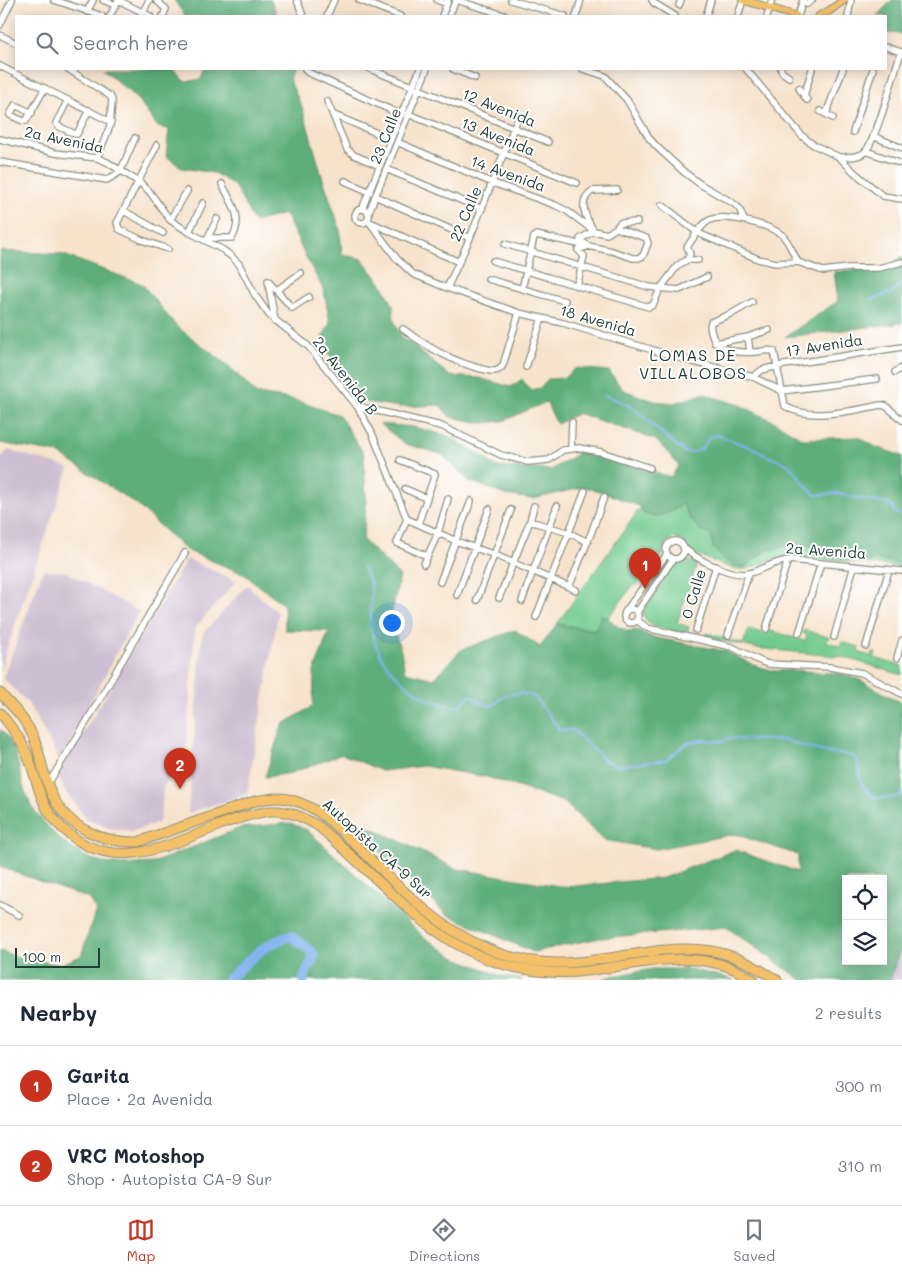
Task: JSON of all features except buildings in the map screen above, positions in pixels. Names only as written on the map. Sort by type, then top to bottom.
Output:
[{"type":"highway","name":"Autopista CA-9 Sur","points":[[0,693],[22,718],[32,735],[51,793],[58,806],[78,826],[96,837],[124,842],[138,842],[254,801],[272,798],[293,800],[323,815],[434,918],[460,935],[496,952],[534,961],[556,963],[577,962],[667,949],[712,951],[747,962],[778,980]]},
{"type":"highway","name":"Autopista CA-9 Sur","points":[[0,713],[20,738],[45,808],[56,823],[68,834],[81,843],[98,850],[115,854],[130,854],[154,850],[236,819],[272,811],[286,812],[300,816],[318,826],[430,927],[456,944],[493,961],[532,970],[563,973],[686,959],[725,965],[754,980]]},
{"type":"main road","points":[[743,0],[794,15]]},
{"type":"main road","points":[[821,15],[844,0]]},
{"type":"street","points":[[1,23],[11,0]]},
{"type":"street","points":[[54,0],[98,15]]},
{"type":"street","points":[[87,12],[92,0]]},
{"type":"street","points":[[103,0],[117,2],[142,14],[149,0]]},
{"type":"street","points":[[156,0],[166,9],[163,15]]},
{"type":"street","points":[[297,0],[303,15]]},
{"type":"street","points":[[327,15],[334,0]]},
{"type":"street","points":[[360,0],[398,15]]},
{"type":"street","points":[[437,0],[447,2],[442,15]]},
{"type":"street","points":[[449,15],[456,0],[504,15]]},
{"type":"street","points":[[511,0],[562,15]]},
{"type":"street","points":[[576,15],[581,0]]},
{"type":"street","points":[[652,0],[670,15]]},
{"type":"street","points":[[706,15],[712,0]]},
{"type":"street","points":[[738,15],[743,0]]},
{"type":"street","points":[[768,15],[772,0]]},
{"type":"street","points":[[797,15],[803,1],[807,4],[812,0]]},
{"type":"street","points":[[848,15],[851,0]]},
{"type":"street","points":[[110,15],[117,2]]},
{"type":"street","points":[[0,35],[15,42]]},
{"type":"street","points":[[839,157],[859,156],[866,151],[873,136],[901,52],[887,47]]},
{"type":"street","points":[[0,66],[111,122]]},
{"type":"street","points":[[70,70],[110,96],[113,104],[111,122],[97,158]]},
{"type":"street","name":"13 Avenida","points":[[306,70],[405,114],[577,183]]},
{"type":"street","name":"12 Avenida","points":[[372,70],[548,142]]},
{"type":"street","name":"23 Calle","points":[[416,88],[420,70]]},
{"type":"street","name":"23 Calle","points":[[369,219],[373,194],[383,167],[416,88],[427,70]]},
{"type":"street","points":[[455,70],[475,78]]},
{"type":"street","points":[[586,70],[605,76],[627,100],[656,147],[700,184],[733,203],[739,208],[744,220]]},
{"type":"street","points":[[605,70],[605,76]]},
{"type":"street","points":[[747,70],[802,136],[814,145],[839,157],[883,196],[902,199]]},
{"type":"street","points":[[782,70],[789,77]]},
{"type":"street","points":[[799,88],[805,98],[812,70]]},
{"type":"street","points":[[826,114],[843,70]]},
{"type":"street","points":[[853,132],[873,70]]},
{"type":"street","points":[[32,112],[45,88]]},
{"type":"street","points":[[68,100],[56,123],[58,126],[77,134],[89,110]]},
{"type":"street","points":[[327,101],[347,149],[350,152],[482,209]]},
{"type":"street","points":[[820,111],[833,118]]},
{"type":"street","name":"14 Avenida","points":[[334,115],[493,184],[555,205],[567,211],[594,231],[607,234],[616,228]]},
{"type":"street","name":"22 Calle","points":[[447,288],[493,184],[517,120]]},
{"type":"street","points":[[873,136],[902,148]]},
{"type":"street","points":[[0,162],[107,180],[120,172],[135,138]]},
{"type":"street","name":"2a Avenida","points":[[0,139],[55,153],[97,158],[120,172]]},
{"type":"street","points":[[157,145],[117,223],[119,229],[168,249]]},
{"type":"street","points":[[866,151],[902,164]]},
{"type":"street","name":"2a Avenida B","points":[[120,172],[139,182],[149,191],[170,220],[223,250],[239,264],[263,308],[275,321],[308,346],[356,406],[372,433],[407,518]]},
{"type":"street","points":[[346,181],[470,238]]},
{"type":"street","points":[[207,240],[232,238],[238,226],[235,211],[222,184]]},
{"type":"street","points":[[589,246],[580,239],[594,231],[589,224],[584,210],[585,197],[592,191],[617,190]]},
{"type":"street","points":[[170,220],[187,191]]},
{"type":"street","name":"23 Calle","points":[[362,209],[373,194]]},
{"type":"street","points":[[189,232],[203,203]]},
{"type":"street","points":[[662,206],[698,232],[758,259],[776,263],[798,262],[823,271],[849,268],[879,268],[902,262]]},
{"type":"street","points":[[369,219],[361,223],[356,219],[355,214],[362,209],[366,211],[369,219],[459,262]]},
{"type":"street","points":[[124,211],[164,233]]},
{"type":"street","points":[[687,260],[690,254],[687,247],[698,232],[710,220],[720,218],[744,220],[781,234],[798,262]]},
{"type":"street","points":[[207,240],[218,219]]},
{"type":"street","name":"18 Avenida","points":[[369,219],[405,268],[413,274],[447,288],[520,313],[753,377],[782,391]]},
{"type":"street","points":[[522,289],[534,237],[538,234],[638,258],[643,256],[648,242],[646,238],[616,228],[620,223],[637,222]]},
{"type":"street","points":[[505,244],[660,289],[679,290],[707,277]]},
{"type":"street","points":[[577,286],[584,256],[578,250],[589,246]]},
{"type":"street","points":[[493,262],[649,307],[678,265],[687,260],[698,260]]},
{"type":"street","points":[[277,290],[301,273]]},
{"type":"street","points":[[488,279],[565,301]]},
{"type":"street","points":[[275,321],[268,281],[292,308],[309,297]]},
{"type":"street","points":[[752,302],[733,313],[711,322],[710,326],[716,343],[723,349],[750,352],[774,351],[784,406],[809,414],[886,406],[902,420]]},
{"type":"street","points":[[403,329],[452,360],[492,372],[498,370],[503,365],[520,313]]},
{"type":"street","points":[[526,367],[542,318]]},
{"type":"street","points":[[716,343],[748,338],[769,330]]},
{"type":"street","points":[[748,338],[750,352]]},
{"type":"street","name":"17 Avenida","points":[[753,377],[762,370],[778,366],[902,347]]},
{"type":"street","points":[[895,372],[902,368]]},
{"type":"street","points":[[782,391],[877,379]]},
{"type":"street","points":[[356,406],[441,426],[501,455],[528,462],[549,460],[564,450],[571,448],[602,452],[650,468]]},
{"type":"street","points":[[571,448],[572,422]]},
{"type":"street","points":[[400,460],[435,474],[418,524]]},
{"type":"street","points":[[405,489],[426,498]]},
{"type":"street","points":[[536,617],[585,491]]},
{"type":"street","points":[[569,587],[604,497]]},
{"type":"street","points":[[424,564],[438,533],[448,499]]},
{"type":"street","points":[[440,582],[471,501]]},
{"type":"street","points":[[500,598],[534,506]]},
{"type":"street","points":[[522,601],[557,506]]},
{"type":"street","points":[[457,594],[489,508]]},
{"type":"street","points":[[477,600],[511,510]]},
{"type":"street","points":[[428,556],[397,544],[407,518],[456,541],[475,547],[576,590]]},
{"type":"street","points":[[530,521],[569,533],[588,542]]},
{"type":"street","points":[[638,620],[631,623],[627,621],[624,617],[625,612],[667,554],[666,548],[672,542],[680,543],[694,556],[716,566],[737,574],[749,573],[728,635]]},
{"type":"street","points":[[683,547],[683,553],[676,558],[637,612],[638,620],[647,628],[732,647],[762,662],[781,665],[830,667],[862,673],[902,694]]},
{"type":"street","points":[[48,784],[97,705],[185,553]]},
{"type":"street","points":[[667,554],[676,558],[694,556]]},
{"type":"street","points":[[766,629],[788,560]]},
{"type":"street","name":"2a Avenida","points":[[749,573],[776,562],[788,560],[902,571]]},
{"type":"street","points":[[799,633],[821,563]]},
{"type":"street","name":"0 Calle","points":[[696,630],[716,566]]},
{"type":"street","points":[[834,637],[854,566]]},
{"type":"street","points":[[866,646],[889,570]]},
{"type":"street","points":[[639,592],[646,597]]},
{"type":"street","points":[[625,612],[630,609],[637,612]]},
{"type":"street","points":[[897,658],[902,640]]},
{"type":"street","points":[[0,905],[19,914]]},
{"type":"shaded area","points":[[8,450],[69,468],[0,669],[0,459]]},
{"type":"shaded area","points":[[187,559],[236,581],[195,628],[185,764],[172,775],[163,787],[159,822],[133,831],[108,828],[86,818],[64,790],[58,775]]},
{"type":"shaded area","points":[[43,570],[66,572],[139,611],[60,760],[28,703],[3,678]]},
{"type":"shaded area","points":[[247,585],[278,613],[247,794],[188,813],[202,635]]},
{"type":"shaded area","points":[[902,943],[902,980],[890,980]]},
{"type":"green space","points":[[174,0],[271,0],[277,15],[184,15]]},
{"type":"green space","points":[[892,0],[902,0],[902,34],[887,33],[887,15],[878,15]]},
{"type":"green space","points":[[104,70],[174,70],[185,82],[201,79],[205,70],[293,70],[289,79],[302,107],[340,229],[342,254],[362,259],[382,284],[393,305],[394,321],[401,336],[450,376],[479,378],[511,387],[522,379],[530,390],[541,388],[548,379],[564,378],[576,368],[609,371],[623,390],[654,401],[674,403],[703,394],[740,405],[775,422],[803,439],[858,437],[876,447],[902,456],[902,564],[878,559],[869,561],[830,557],[820,549],[802,543],[767,550],[744,567],[734,566],[713,548],[711,535],[697,527],[683,504],[664,515],[654,516],[643,513],[641,507],[603,492],[584,487],[533,499],[505,495],[468,480],[441,454],[405,444],[380,424],[413,427],[446,435],[497,467],[551,470],[580,452],[671,477],[679,465],[656,440],[578,413],[557,424],[546,402],[503,421],[483,423],[450,417],[440,405],[400,407],[365,402],[320,342],[330,323],[324,291],[285,214],[254,222],[234,185],[214,173],[182,168],[166,156],[169,129],[158,127],[138,100]]},
{"type":"green space","points":[[0,251],[61,254],[142,284],[177,327],[229,366],[257,394],[291,399],[339,415],[364,454],[366,503],[363,540],[400,576],[390,620],[401,651],[405,672],[434,679],[461,650],[515,630],[540,647],[557,624],[595,630],[602,615],[627,631],[637,630],[652,637],[725,651],[756,666],[775,671],[792,670],[842,674],[860,680],[902,703],[902,943],[890,980],[802,980],[726,927],[600,938],[533,952],[446,914],[337,811],[457,869],[565,887],[663,878],[735,850],[798,872],[798,855],[735,834],[656,849],[603,840],[564,802],[487,777],[424,766],[382,771],[342,754],[291,773],[265,777],[282,725],[313,706],[314,672],[329,631],[285,630],[284,605],[244,574],[186,550],[136,504],[58,453],[0,443]]},
{"type":"green space","points":[[902,256],[902,323],[785,337],[838,301],[834,272],[890,266]]},
{"type":"green space","points":[[683,504],[688,517],[711,535],[744,567],[767,550],[802,543],[820,549],[830,557],[869,561],[878,559],[902,564],[902,567],[791,556],[746,569],[732,568],[686,550],[684,542],[674,538],[665,543],[663,555],[643,582],[641,580],[637,586],[634,584],[608,618],[602,615],[595,630],[557,624],[641,507],[669,513]]},
{"type":"green space","points":[[684,559],[697,564],[677,623],[689,627],[687,633],[661,629],[645,619],[643,613],[645,606],[676,562]]},
{"type":"green space","points":[[749,629],[766,634],[768,630],[805,641],[807,635],[802,633],[804,630],[829,637],[827,642],[840,646],[842,642],[859,647],[858,652],[871,656],[873,652],[876,653],[874,658],[902,665],[902,675],[843,657],[755,648],[706,637],[707,633],[743,644]]},
{"type":"green space","points":[[0,729],[8,737],[16,754],[24,790],[35,812],[59,839],[84,856],[103,863],[123,865],[153,863],[240,828],[290,823],[307,830],[425,938],[454,957],[499,975],[523,980],[0,980],[0,951],[27,960],[61,964],[81,956],[96,910],[90,899],[0,867]]},
{"type":"green space","points":[[653,969],[691,969],[734,980],[601,980],[612,976]]},
{"type":"waterway","points":[[871,300],[893,292],[902,283]]},
{"type":"waterway","points":[[605,395],[632,407],[684,452],[699,450],[705,445],[709,437],[717,435],[758,450],[762,454],[787,464],[815,495],[839,493],[888,504],[894,508],[894,512],[902,515]]},
{"type":"waterway","points":[[363,568],[370,581],[371,621],[373,635],[378,648],[394,673],[418,693],[432,700],[459,706],[470,695],[481,703],[492,706],[506,695],[521,693],[535,697],[560,730],[573,730],[604,760],[617,766],[666,760],[687,743],[703,740],[721,741],[731,738],[784,740],[809,748],[857,758],[860,780],[864,788],[875,798],[899,797],[902,793]]},
{"type":"waterway","points":[[228,980],[265,948],[291,936],[314,955],[304,980]]},
{"type":"place","name":"Garita","points":[[645,589]]},
{"type":"place","name":"VRC Motoshop","points":[[180,789]]},
{"type":"district","name":"LOMAS DE VILLALOBOS","points":[[693,364]]}]
